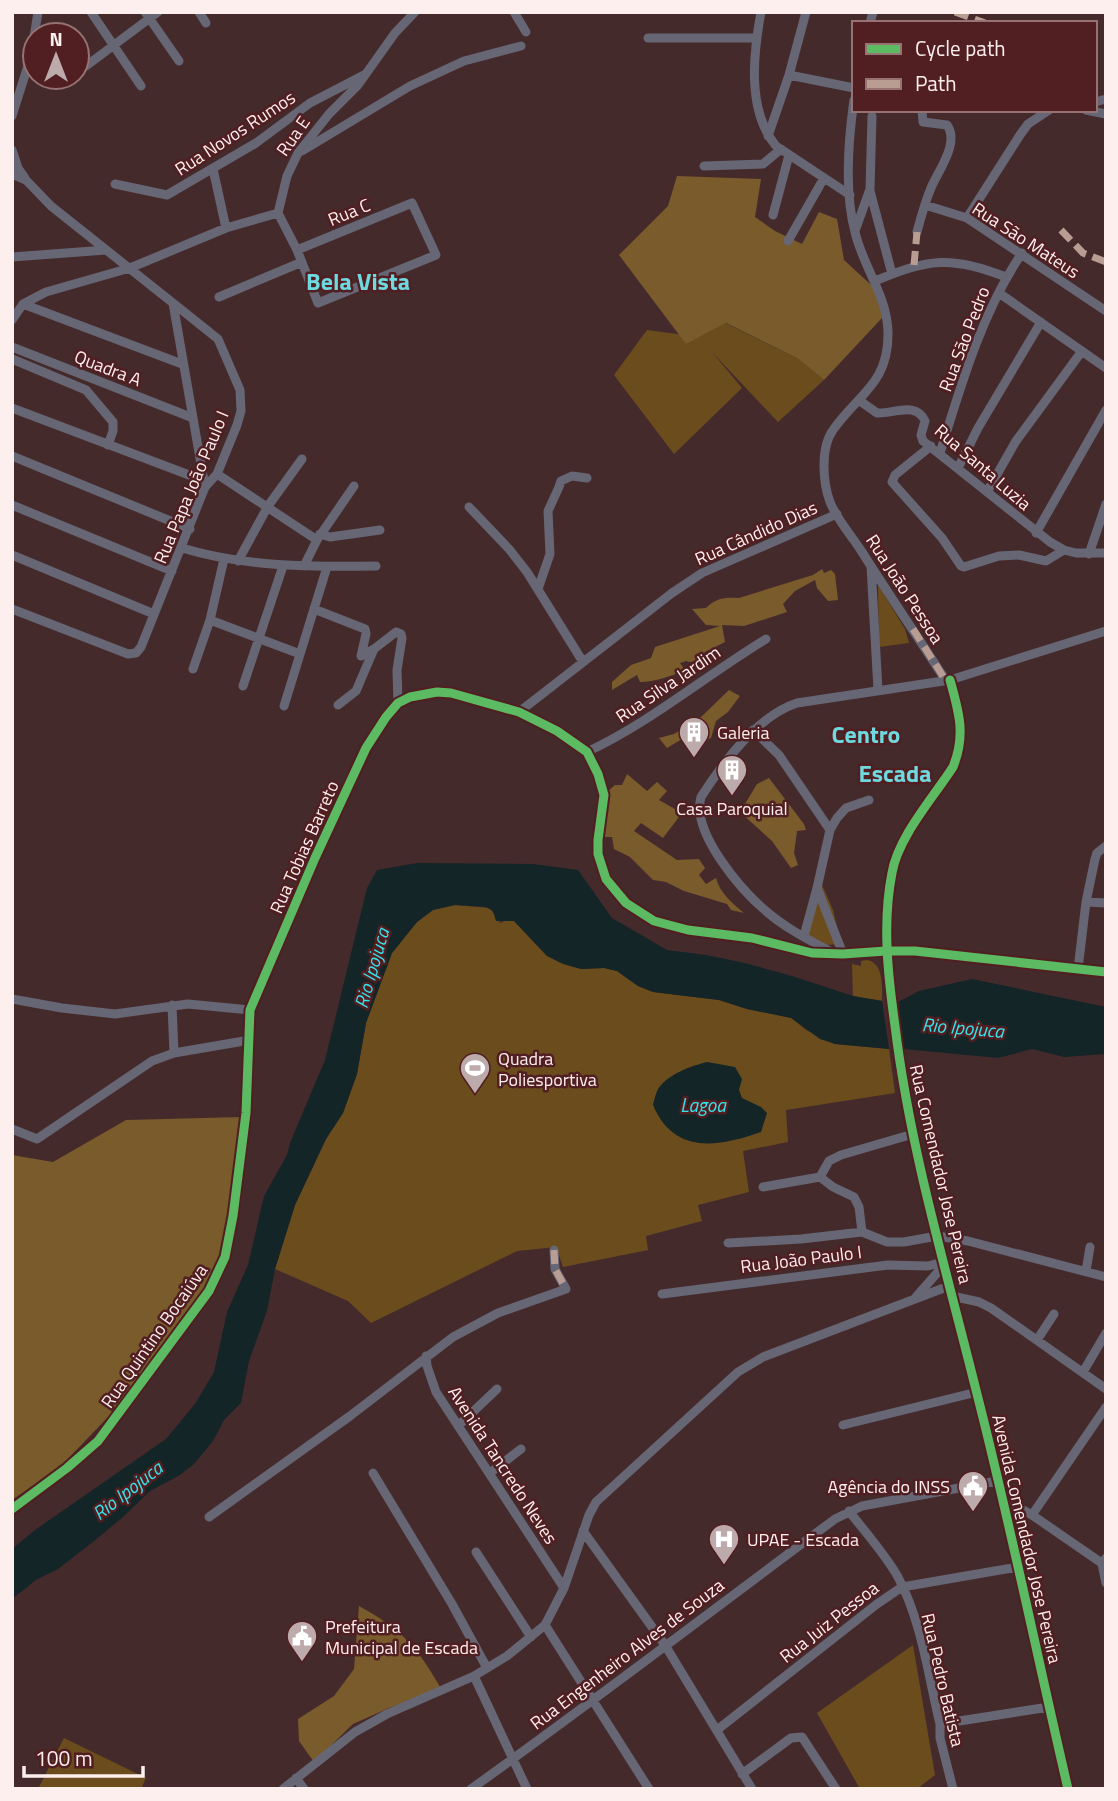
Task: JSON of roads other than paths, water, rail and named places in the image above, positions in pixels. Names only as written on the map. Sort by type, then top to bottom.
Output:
[{"type":"street","points":[[12,116],[31,56],[38,12]]},
{"type":"street","points":[[91,12],[141,86]]},
{"type":"street","points":[[91,62],[147,15],[158,12]]},
{"type":"street","points":[[199,12],[206,23]]},
{"type":"street","name":"Rua E","points":[[278,214],[287,176],[298,153],[368,72],[395,33],[415,12]]},
{"type":"street","points":[[514,12],[526,32]]},
{"type":"street","points":[[761,12],[756,38],[755,77],[759,113],[768,136],[785,152],[850,195]]},
{"type":"street","points":[[768,136],[789,75],[806,12]]},
{"type":"street","points":[[147,15],[179,61]]},
{"type":"street","points":[[649,38],[756,38]]},
{"type":"street","points":[[298,153],[410,86],[464,61],[522,46]]},
{"type":"street","name":"Rua Novos Rumos","points":[[115,184],[167,195],[256,143],[310,103],[368,72]]},
{"type":"street","points":[[789,75],[852,88]]},
{"type":"street","name":"Rua João Pessoa","points":[[852,112],[850,195],[855,233],[887,318],[887,348],[878,377],[832,432],[824,452],[830,502],[948,680],[961,727],[958,754],[953,767],[896,858],[890,886],[887,951]]},
{"type":"street","points":[[917,232],[925,205],[949,149],[951,132],[947,125],[923,122],[922,112]]},
{"type":"street","points":[[967,218],[1020,135],[1045,112]]},
{"type":"street","points":[[872,116],[870,189],[892,274]]},
{"type":"street","points":[[12,150],[18,168],[26,180]]},
{"type":"street","points":[[704,166],[762,164],[785,152]]},
{"type":"street","points":[[773,215],[785,152]]},
{"type":"street","points":[[213,169],[226,228]]},
{"type":"street","points":[[12,174],[26,180]]},
{"type":"street","points":[[788,241],[824,178]]},
{"type":"street","name":"Rua Papa João Paulo I","points":[[12,608],[128,654],[139,651],[183,548],[205,484],[217,474],[241,411],[240,390],[218,339],[51,206],[26,180]]},
{"type":"street","points":[[855,233],[870,189]]},
{"type":"street","name":"Rua C","points":[[298,250],[412,203],[436,255],[318,303],[302,262]]},
{"type":"street","name":"Rua São Mateus","points":[[925,205],[967,218],[1106,311]]},
{"type":"street","points":[[12,320],[23,304],[46,292],[130,268],[226,228],[278,214],[302,262],[219,297]]},
{"type":"street","points":[[13,255],[106,250]]},
{"type":"street","name":"Rua São Pedro","points":[[940,453],[970,362],[1006,277],[1022,253]]},
{"type":"street","points":[[875,281],[914,265],[953,262],[979,267],[1006,277]]},
{"type":"street","points":[[999,293],[1106,368]]},
{"type":"street","points":[[173,303],[205,484]]},
{"type":"street","points":[[23,304],[182,364]]},
{"type":"street","points":[[958,468],[978,428],[1041,322]]},
{"type":"street","name":"Quadra A","points":[[12,347],[193,418]]},
{"type":"street","points":[[988,492],[1016,441],[1082,351]]},
{"type":"street","points":[[12,359],[91,394],[113,422],[114,428],[108,444]]},
{"type":"street","name":"Rua Santa Luzia","points":[[860,401],[877,413],[911,409],[918,411],[925,421],[921,437],[1036,533],[1064,550],[1106,554]]},
{"type":"street","points":[[12,408],[205,484]]},
{"type":"street","points":[[1036,533],[1106,410]]},
{"type":"street","points":[[931,446],[892,479],[894,486],[942,538],[961,566],[999,556],[1019,555],[1041,561],[1054,558],[1064,550]]},
{"type":"street","points":[[12,456],[190,528]]},
{"type":"street","points":[[238,561],[268,506],[302,459]]},
{"type":"street","points":[[217,474],[318,537],[380,530]]},
{"type":"street","points":[[538,589],[550,554],[548,511],[561,481],[572,476],[587,478]]},
{"type":"street","points":[[304,566],[318,537],[354,485]]},
{"type":"street","points":[[12,505],[172,571]]},
{"type":"street","points":[[1089,554],[1106,505]]},
{"type":"street","points":[[470,507],[515,555],[583,662]]},
{"type":"street","name":"Rua Cândido Dias","points":[[519,712],[688,582],[719,564],[837,514]]},
{"type":"street","points":[[183,548],[224,559],[283,566],[376,566]]},
{"type":"street","points":[[12,555],[154,614]]},
{"type":"street","points":[[193,669],[210,620],[224,559]]},
{"type":"street","points":[[243,686],[283,566]]},
{"type":"street","points":[[871,566],[878,690]]},
{"type":"street","points":[[284,706],[327,567]]},
{"type":"street","points":[[314,609],[365,629],[360,656],[396,632],[402,636],[397,670],[398,703],[423,693],[451,692],[519,712],[557,731],[587,752],[598,774],[604,795],[598,840],[601,866],[614,891],[626,903],[654,921],[752,938],[798,951],[839,954],[915,951],[1106,972]]},
{"type":"street","points":[[210,620],[300,654]]},
{"type":"street","points":[[839,954],[768,913],[729,869],[703,827],[700,802],[720,771],[753,730],[778,711],[797,704],[948,680],[1106,631]]},
{"type":"street","name":"Rua Silva Jardim","points":[[587,752],[642,723],[720,667],[766,639]]},
{"type":"street","points":[[338,705],[356,691],[374,649]]},
{"type":"street","name":"Rua Tobias Barreto","points":[[250,1010],[350,779],[376,731],[398,703]]},
{"type":"street","points":[[753,730],[779,755],[830,830]]},
{"type":"street","points":[[804,936],[830,830],[846,808],[869,800]]},
{"type":"street","points":[[1078,969],[1086,902],[1095,859],[1097,853],[1106,846]]},
{"type":"street","points":[[817,888],[839,954]]},
{"type":"street","points":[[1086,902],[1106,904]]},
{"type":"street","name":"Rua Comendador Jose Pereira","points":[[887,951],[899,1059],[913,1134],[951,1291]]},
{"type":"street","points":[[12,999],[62,1009],[115,1014],[172,1005],[205,1005],[250,1010]]},
{"type":"street","points":[[172,1005],[174,1053]]},
{"type":"street","name":"Rua Quintino Bocaiúva","points":[[12,1509],[98,1441],[209,1291],[218,1274],[229,1240],[246,1112],[250,1010]]},
{"type":"street","points":[[12,1129],[37,1139],[144,1066],[174,1053],[250,1040]]},
{"type":"street","points":[[820,1177],[829,1161],[841,1155],[913,1134]]},
{"type":"street","points":[[762,1187],[820,1177],[854,1197],[859,1207],[862,1233]]},
{"type":"street","points":[[728,1243],[862,1233],[895,1242],[937,1236],[993,1246],[1106,1277]]},
{"type":"street","points":[[1086,1271],[1090,1247]]},
{"type":"street","points":[[209,1517],[395,1383],[426,1356],[481,1321],[517,1305],[566,1289],[555,1269],[554,1250]]},
{"type":"street","points":[[915,1298],[944,1264]]},
{"type":"street","name":"Rua João Paulo I","points":[[663,1294],[888,1265],[944,1264]]},
{"type":"street","points":[[283,1789],[339,1744],[371,1723],[474,1676],[545,1625],[564,1588],[589,1515],[607,1491],[753,1362],[915,1298],[951,1291],[991,1308],[1106,1389]]},
{"type":"street","name":"Avenida Comendador Jose Pereira","points":[[951,1291],[977,1392],[1068,1789]]},
{"type":"street","points":[[1037,1340],[1054,1314]]},
{"type":"street","points":[[1083,1372],[1106,1333]]},
{"type":"street","name":"Avenida Tancredo Neves","points":[[426,1356],[436,1392],[564,1588]]},
{"type":"street","points":[[458,1426],[497,1389]]},
{"type":"street","points":[[843,1425],[977,1392]]},
{"type":"street","points":[[1032,1515],[1106,1407]]},
{"type":"street","points":[[490,1473],[521,1449]]},
{"type":"street","points":[[373,1473],[487,1668]]},
{"type":"street","name":"Rua Engenheiro Alves de Souza","points":[[471,1789],[595,1700],[835,1518],[876,1503],[997,1481]]},
{"type":"street","points":[[1001,1498],[1105,1563],[1106,1583]]},
{"type":"street","name":"Rua Pedro Batista","points":[[849,1511],[893,1569],[902,1587],[921,1638],[940,1724],[940,1738],[953,1789]]},
{"type":"street","points":[[583,1531],[665,1645],[752,1789]]},
{"type":"street","points":[[475,1552],[531,1637]]},
{"type":"street","name":"Rua Juiz Pessoa","points":[[717,1730],[902,1587],[1018,1567]]},
{"type":"street","points":[[545,1625],[649,1789]]},
{"type":"street","points":[[474,1676],[527,1789]]},
{"type":"street","points":[[940,1724],[1049,1707]]},
{"type":"street","points":[[742,1774],[792,1738],[798,1737],[804,1739],[836,1789]]},
{"type":"street","points":[[296,1778],[304,1789]]},
{"type":"water","name":"Rio Ipojuca","points":[[417,863],[533,864],[578,870],[612,918],[667,950],[745,963],[853,996],[882,1001],[889,1049],[835,1044],[820,1039],[791,1018],[719,1000],[653,992],[638,986],[617,971],[604,968],[581,969],[563,964],[547,956],[514,921],[496,921],[493,911],[486,907],[455,905],[433,910],[417,922],[392,953],[366,1023],[357,1074],[343,1113],[326,1139],[295,1205],[275,1269],[267,1311],[249,1361],[241,1403],[224,1420],[213,1441],[194,1464],[150,1491],[94,1541],[12,1599],[12,1549],[166,1439],[195,1404],[214,1372],[227,1312],[248,1265],[264,1196],[287,1155],[325,1060],[367,888],[377,870]]},
{"type":"water","name":"Rio Ipojuca","points":[[972,979],[1106,1007],[1106,1054],[1064,1057],[1032,1049],[998,1058],[904,1049],[898,1002],[919,991]]},
{"type":"water","name":"Lagoa","points":[[707,1062],[735,1067],[742,1079],[739,1090],[742,1098],[767,1113],[761,1132],[729,1141],[699,1143],[673,1132],[662,1121],[653,1105],[658,1089],[674,1075]]},
{"type":"place","name":"Galeria","points":[[694,759]]},
{"type":"place","name":"Casa Paroquial","points":[[732,797]]},
{"type":"place","name":"Quadra Poliesportiva","points":[[475,1095]]},
{"type":"place","name":"Agência do INSS","points":[[973,1513]]},
{"type":"place","name":"UPAE - Escada","points":[[724,1566]]},
{"type":"place","name":"Prefeitura Municipal de Escada","points":[[302,1663]]},
{"type":"district","name":"Bela Vista","points":[[358,281]]},
{"type":"district","name":"Centro","points":[[866,734]]},
{"type":"district","name":"Escada","points":[[895,773]]}]
